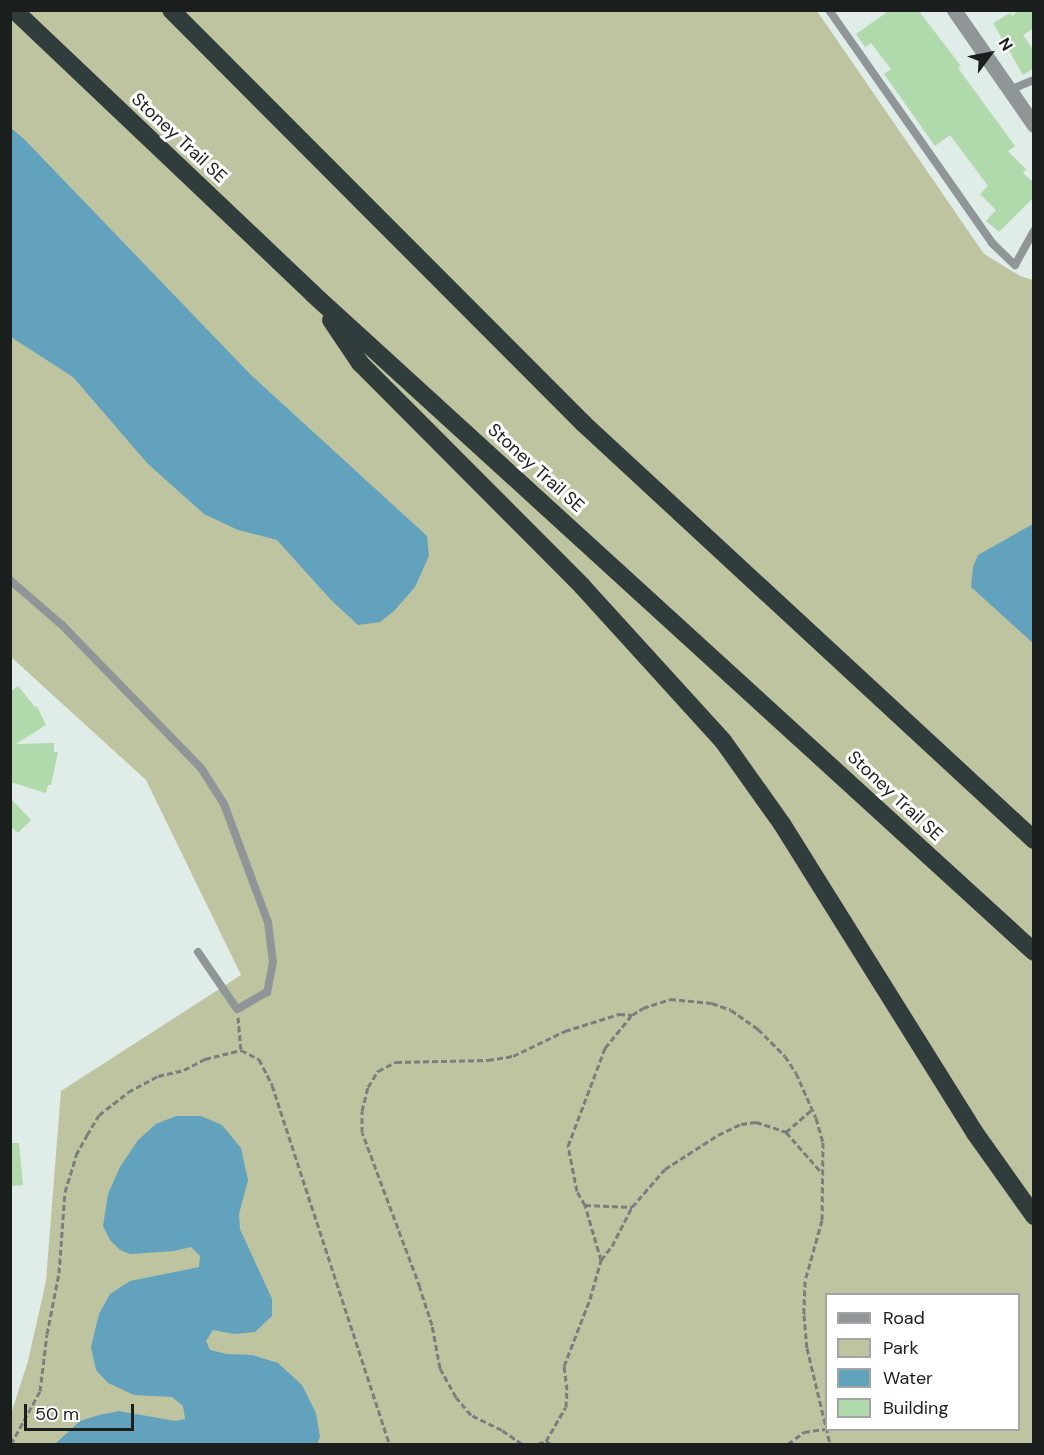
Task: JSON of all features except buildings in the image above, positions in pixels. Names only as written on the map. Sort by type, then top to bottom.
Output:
[{"type":"highway","name":"Stoney Trail SE","points":[[14,10],[313,294],[1034,952]]},
{"type":"highway","points":[[171,10],[584,424],[1034,840]]},
{"type":"highway","points":[[313,294],[360,363],[582,586],[723,741],[782,824],[975,1133],[1034,1216]]},
{"type":"street","points":[[954,10],[1034,125]]},
{"type":"lane","points":[[830,10],[992,243],[1015,265],[1034,231]]},
{"type":"lane","points":[[1010,90],[1034,81]]},
{"type":"lane","points":[[10,580],[62,626],[201,768],[224,804],[268,922],[273,962],[267,992],[237,1010],[198,952]]},
{"type":"path","points":[[601,1260],[585,1205],[577,1191],[568,1146],[605,1048],[632,1015],[642,1008],[670,999],[703,1002],[731,1010],[759,1029],[785,1056],[796,1073],[823,1142],[822,1220],[805,1281],[804,1316],[807,1348],[822,1403],[825,1429],[804,1432],[788,1444]]},
{"type":"path","points":[[237,1010],[241,1050]]},
{"type":"path","points":[[522,1444],[502,1430],[471,1415],[456,1397],[440,1368],[432,1325],[420,1287],[362,1132],[362,1111],[368,1087],[378,1071],[396,1062],[488,1060],[513,1056],[589,1022],[619,1014],[632,1015]]},
{"type":"path","points":[[11,1444],[40,1391],[47,1334],[59,1273],[64,1192],[76,1155],[87,1135],[99,1115],[128,1092],[158,1076],[184,1070],[205,1059],[241,1050],[259,1059],[272,1085],[389,1444]]},
{"type":"path","points":[[786,1132],[811,1110]]},
{"type":"path","points":[[538,1444],[546,1441],[566,1407],[567,1390],[564,1366],[590,1299],[601,1260],[612,1246],[632,1207],[665,1169],[717,1135],[741,1124],[756,1122],[786,1132],[822,1173]]},
{"type":"path","points":[[585,1205],[632,1207]]},
{"type":"path","points":[[546,1441],[551,1444]]},
{"type":"green space","points":[[10,11],[817,11],[984,254],[1020,276],[1033,280],[1033,1444],[11,1444],[11,1414],[28,1361],[46,1281],[61,1091],[241,975],[146,780],[11,657]]},
{"type":"water","points":[[11,128],[251,375],[427,536],[429,556],[415,587],[394,611],[380,622],[358,625],[331,600],[277,540],[238,530],[204,514],[147,463],[73,377],[11,337]]},
{"type":"water","points":[[1033,524],[1033,643],[971,587],[973,567],[978,555]]},
{"type":"water","points":[[176,1116],[201,1116],[222,1125],[241,1148],[248,1180],[239,1214],[240,1229],[272,1299],[272,1316],[255,1332],[234,1334],[213,1330],[206,1341],[210,1350],[227,1354],[252,1355],[278,1363],[302,1385],[316,1413],[320,1437],[317,1444],[55,1444],[80,1421],[119,1411],[175,1421],[185,1419],[183,1406],[172,1397],[134,1395],[108,1383],[96,1370],[91,1347],[99,1314],[110,1294],[130,1281],[199,1267],[200,1256],[191,1247],[174,1251],[130,1254],[120,1250],[110,1240],[103,1226],[108,1194],[120,1167],[138,1140],[156,1124]]}]
